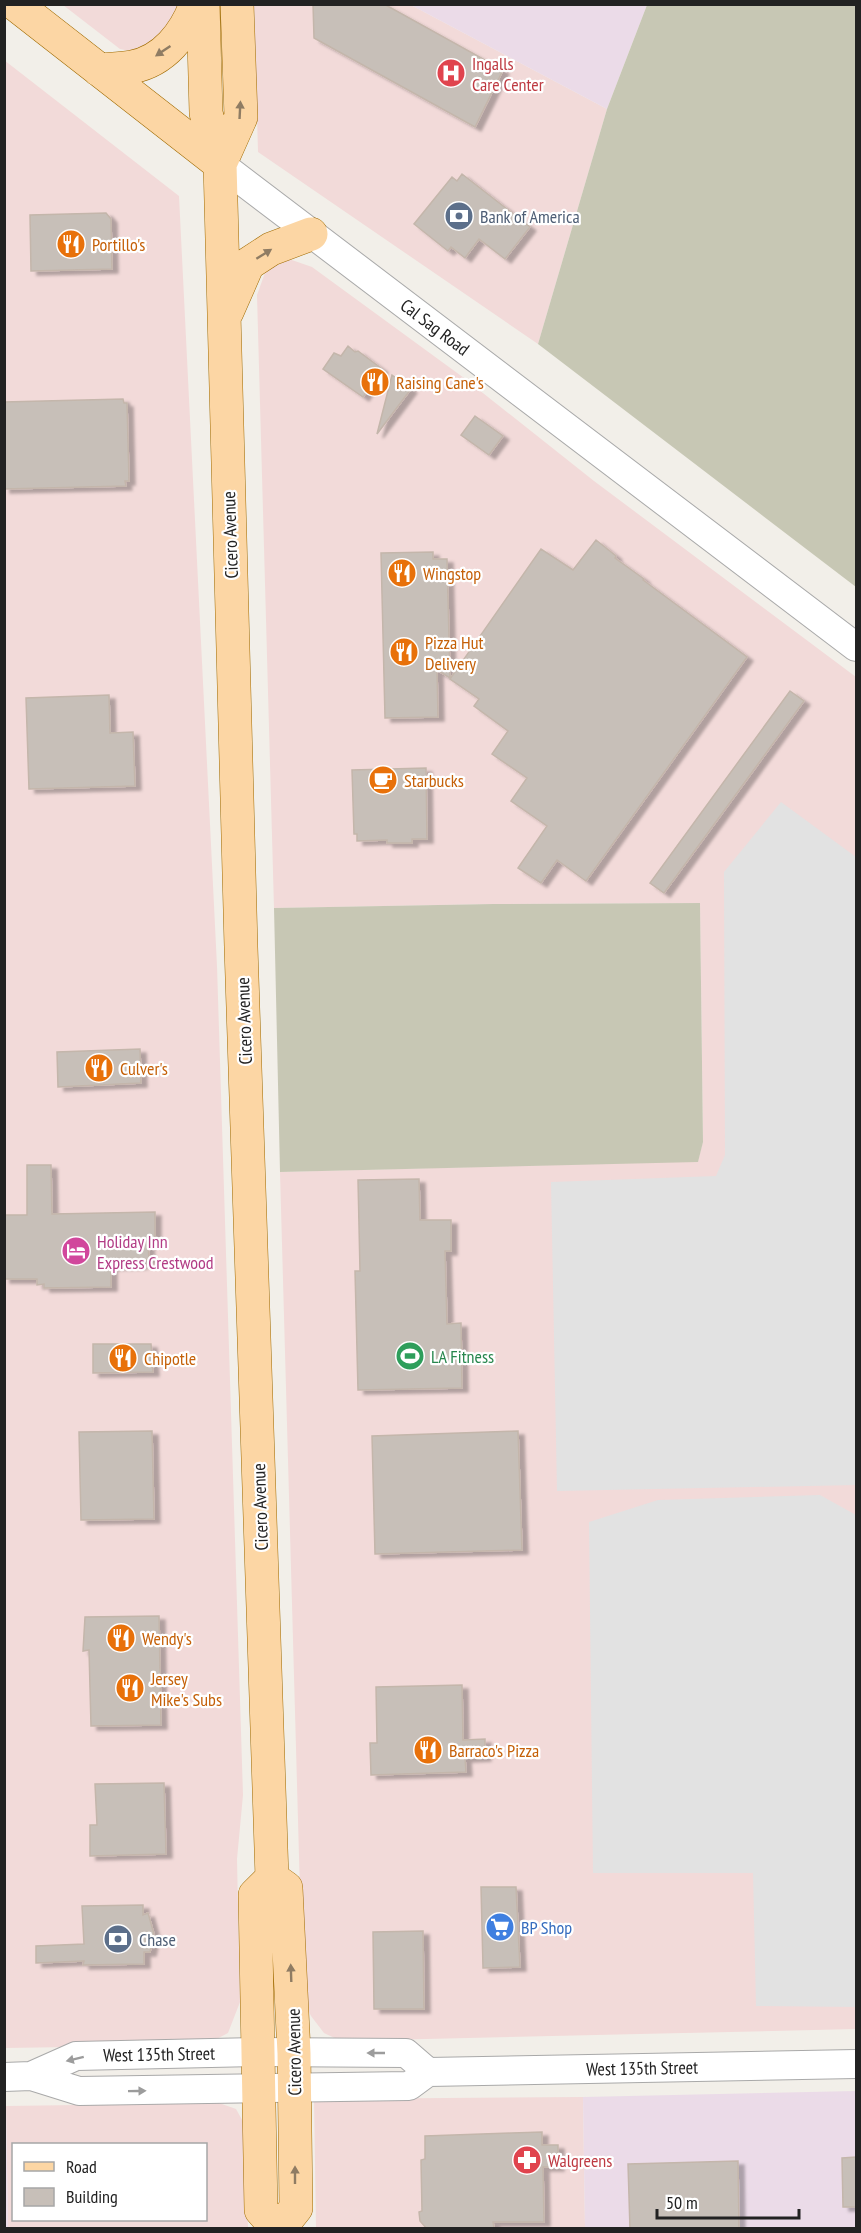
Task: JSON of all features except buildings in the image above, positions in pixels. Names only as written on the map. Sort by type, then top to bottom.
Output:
[{"type":"main road","name":"Cal Sag Road","points":[[15,4],[220,164]]},
{"type":"main road","points":[[99,70],[134,67],[161,54],[177,41],[196,4]]},
{"type":"main road","name":"Cicero Avenue","points":[[202,4],[206,113],[220,164],[242,959],[272,1878],[255,1895],[261,2210],[278,2229],[296,2208],[295,2088],[286,1888],[272,1878]]},
{"type":"main road","name":"Cicero Avenue","points":[[220,164],[241,117],[237,4]]},
{"type":"main road","points":[[224,319],[248,264],[272,249],[311,234]]},
{"type":"street","name":"Cal Sag Road","points":[[220,164],[856,647]]},
{"type":"street","name":"West 135th Street","points":[[18,2076],[76,2056],[259,2052],[406,2053],[428,2072]]},
{"type":"street","name":"West 135th Street","points":[[18,2076],[79,2091],[260,2089],[409,2086],[428,2072],[856,2064]]},
{"type":"shaded area","points":[[185,4],[183,21],[135,52],[120,49],[63,5]]},
{"type":"shaded area","points":[[254,5],[411,5],[607,109],[538,344],[258,152]]},
{"type":"shaded area","points":[[411,5],[647,5],[607,109]]},
{"type":"shaded area","points":[[647,5],[856,5],[856,587],[538,344],[607,109]]},
{"type":"shaded area","points":[[4,60],[179,196],[217,966],[243,1795],[237,1859],[240,2002],[228,2033],[205,2045],[5,2048]]},
{"type":"shaded area","points":[[289,259],[312,267],[464,378],[594,481],[856,677],[856,2029],[341,2041],[324,2033],[311,2016],[303,2000],[280,1172],[698,1161],[703,1141],[700,903],[274,908],[257,295],[266,270],[275,262]]},
{"type":"shaded area","points":[[781,802],[856,857],[856,1485],[557,1491],[551,1182],[716,1176],[725,1155],[724,872]]},
{"type":"shaded area","points":[[700,903],[703,1142],[698,1162],[280,1172],[274,908]]},
{"type":"shaded area","points":[[820,1495],[856,1515],[856,2007],[756,2006],[753,1873],[593,1873],[589,1522],[658,1500]]},
{"type":"shaded area","points":[[856,2091],[856,2228],[585,2228],[583,2097]]},
{"type":"shaded area","points":[[583,2097],[585,2228],[316,2228],[314,2099]]},
{"type":"shaded area","points":[[219,2103],[236,2109],[245,2125],[248,2228],[8,2228],[6,2106]]},
{"type":"shaded area","points":[[6,2106],[8,2228],[4,2228]]},
{"type":"place","name":"Ingalls Care Center","points":[[451,73]]},
{"type":"place","name":"Bank of America","points":[[459,216]]},
{"type":"place","name":"Portillo's","points":[[71,244]]},
{"type":"place","name":"Raising Cane's","points":[[375,382]]},
{"type":"place","name":"Wingstop","points":[[402,573]]},
{"type":"place","name":"Pizza Hut Delivery","points":[[404,652]]},
{"type":"place","name":"Starbucks","points":[[383,780]]},
{"type":"place","name":"Culver's","points":[[99,1068]]},
{"type":"place","name":"Holiday Inn Express Crestwood","points":[[76,1251]]},
{"type":"place","name":"LA Fitness","points":[[410,1356]]},
{"type":"place","name":"Chipotle","points":[[123,1358]]},
{"type":"place","name":"Wendy's","points":[[121,1638]]},
{"type":"place","name":"Jersey Mike's Subs","points":[[130,1688]]},
{"type":"place","name":"Barraco's Pizza","points":[[428,1750]]},
{"type":"place","name":"BP Shop","points":[[500,1927]]},
{"type":"place","name":"Chase","points":[[118,1939]]},
{"type":"place","name":"Walgreens","points":[[527,2160]]}]
